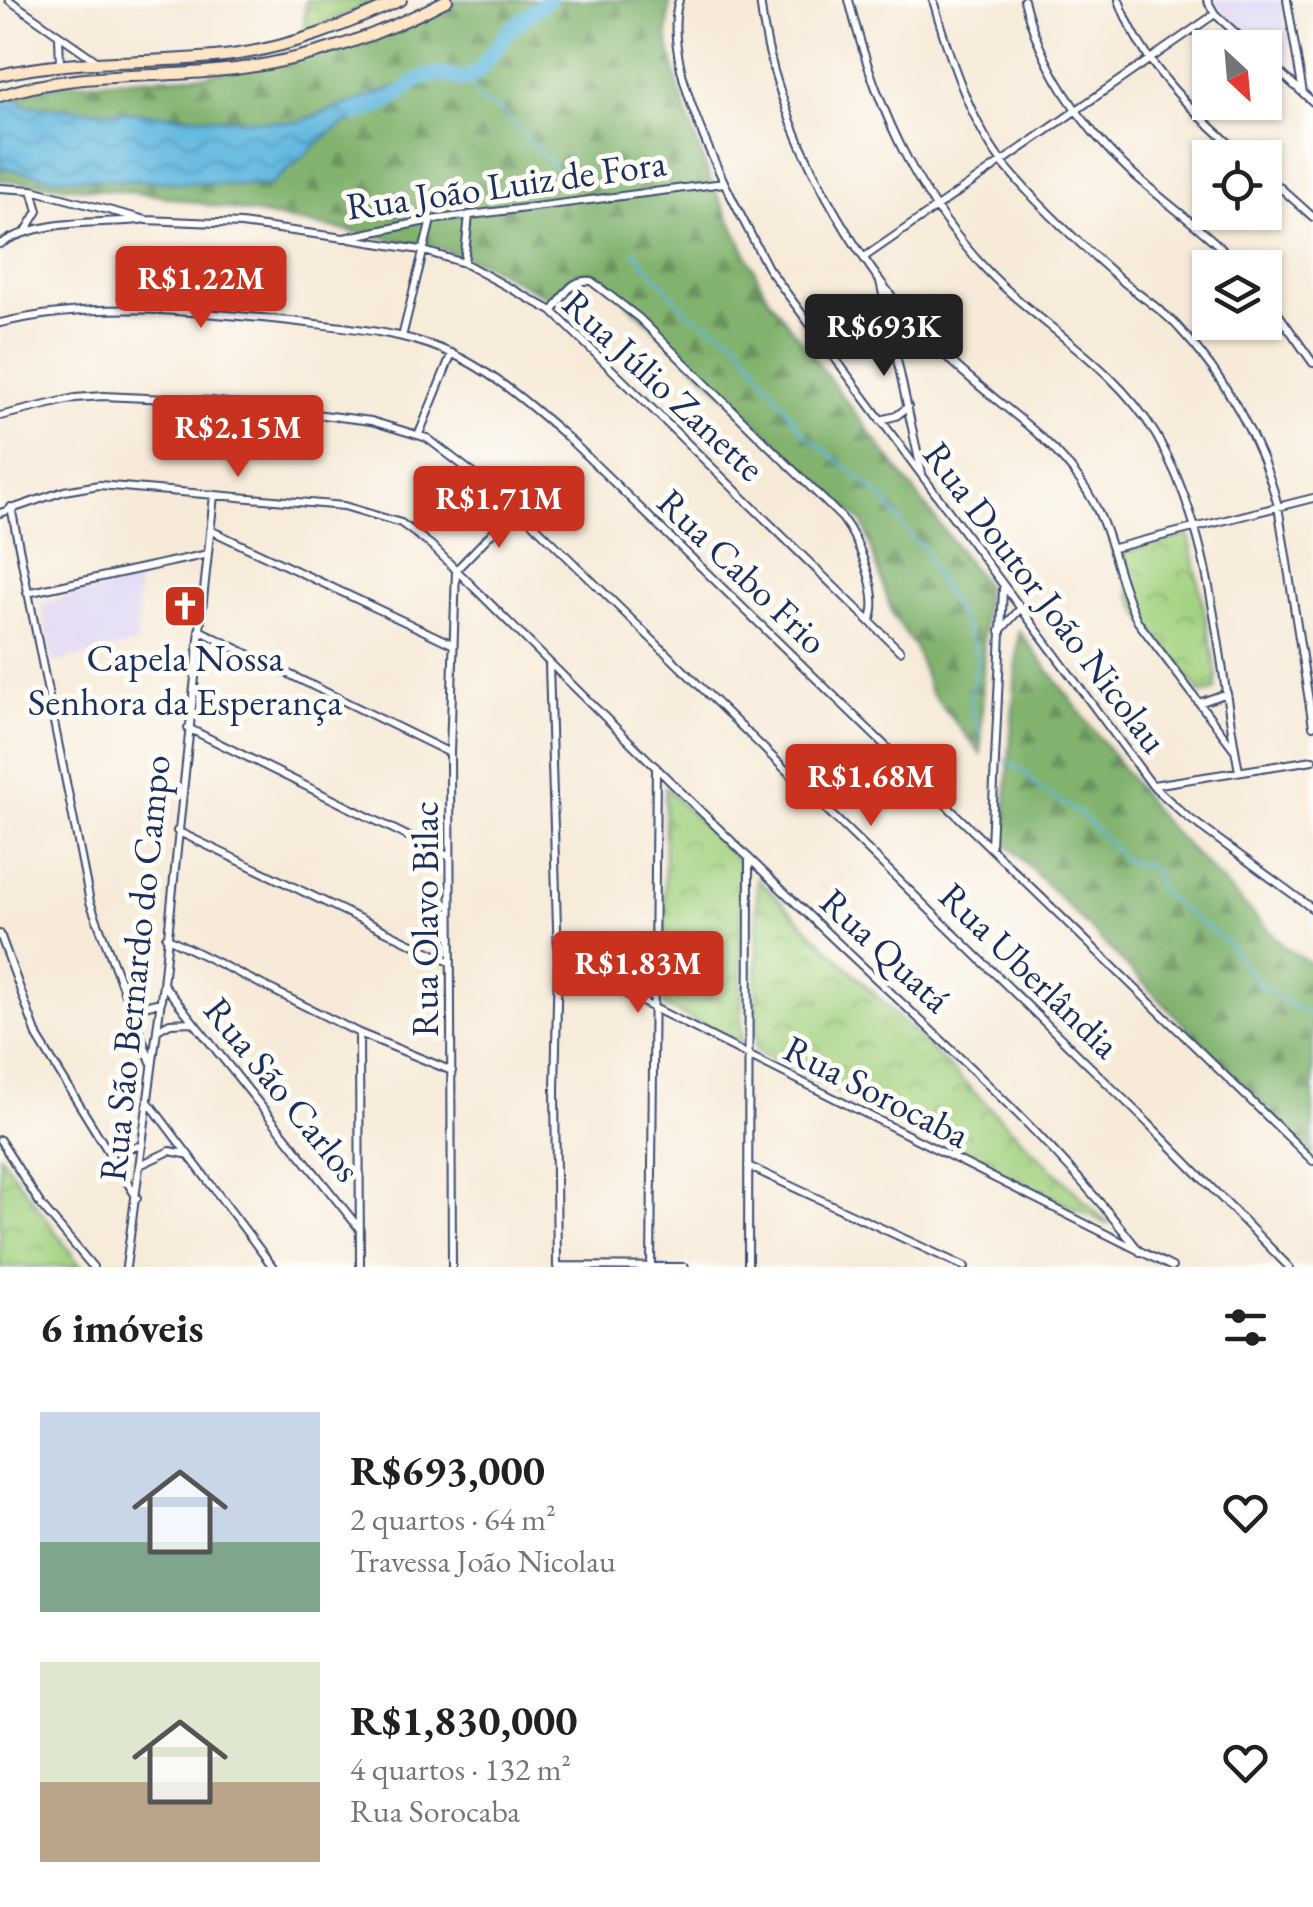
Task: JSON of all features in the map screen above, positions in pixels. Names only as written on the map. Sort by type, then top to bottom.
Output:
[{"type":"main road","points":[[3,74],[60,65],[198,58],[266,50],[332,30],[402,0]]},
{"type":"main road","points":[[0,96],[86,77],[238,69],[302,57],[341,46],[446,0]]},
{"type":"street","points":[[9,0],[99,63]]},
{"type":"street","name":"Rua Doutor João Nicolau","points":[[679,0],[674,29],[680,64],[724,183],[768,268],[1152,785],[1185,815],[1313,909]]},
{"type":"street","points":[[760,0],[764,39],[784,107],[813,172],[878,275],[951,361],[1052,445],[1083,483],[1114,548],[1126,600],[1138,622],[1234,749]]},
{"type":"street","points":[[848,0],[877,97],[934,208],[974,258],[1122,388],[1178,474],[1196,528],[1239,771]]},
{"type":"street","points":[[933,0],[946,48],[977,118],[1003,164],[1064,229],[1177,325],[1221,378],[1270,477],[1278,506],[1313,726]]},
{"type":"street","points":[[1024,0],[1050,67],[1076,112],[1127,168],[1220,250]]},
{"type":"street","points":[[1119,0],[1129,29],[1151,62],[1198,116],[1225,140]]},
{"type":"street","points":[[1207,0],[1232,30]]},
{"type":"street","points":[[1287,0],[1303,93]]},
{"type":"street","points":[[866,256],[1215,14]]},
{"type":"street","points":[[59,35],[60,65]]},
{"type":"street","points":[[1282,74],[1313,102]]},
{"type":"street","name":"Rua João Luiz de Fora","points":[[0,188],[32,190],[146,220],[241,224],[344,238],[431,220],[724,183]]},
{"type":"street","points":[[1282,189],[1313,217]]},
{"type":"street","points":[[26,232],[38,212],[32,190]]},
{"type":"street","points":[[464,263],[469,215]]},
{"type":"street","points":[[0,244],[26,232],[73,223],[146,220]]},
{"type":"street","points":[[402,337],[431,220]]},
{"type":"street","name":"Rua Júlio Zanette","points":[[344,238],[421,250],[464,263],[552,311],[900,651]]},
{"type":"street","points":[[878,275],[923,476]]},
{"type":"street","points":[[552,311],[574,283],[582,280],[592,281],[639,318],[842,518],[860,548],[874,603],[870,621]]},
{"type":"street","name":"Rua Cabo Frio","points":[[0,323],[101,308],[232,315],[402,337],[452,354],[533,408],[566,436],[1313,1161]]},
{"type":"street","points":[[1282,318],[1313,363]]},
{"type":"street","points":[[892,334],[914,322]]},
{"type":"street","points":[[0,416],[75,398],[159,396],[315,411],[419,434],[452,354]]},
{"type":"street","points":[[880,420],[896,416],[908,406]]},
{"type":"street","name":"Rua Uberlândia","points":[[419,434],[517,507],[1148,1123],[1289,1267]]},
{"type":"street","name":"Rua Quatá","points":[[0,513],[64,491],[99,484],[344,506],[401,523],[430,545],[749,859],[996,1093],[1118,1223],[1140,1252]]},
{"type":"street","name":"Rua São Bernardo do Campo","points":[[126,1267],[158,1030],[214,496]]},
{"type":"street","points":[[1114,548],[1313,498]]},
{"type":"street","points":[[11,507],[90,902],[153,1067]]},
{"type":"street","points":[[456,570],[517,507]]},
{"type":"street","points":[[210,530],[452,644]]},
{"type":"street","points":[[27,593],[208,554]]},
{"type":"street","name":"Rua Olavo Bilac","points":[[452,1267],[450,753],[456,570]]},
{"type":"street","points":[[991,848],[1004,588]]},
{"type":"street","points":[[999,632],[1020,609]]},
{"type":"street","points":[[199,630],[450,753]]},
{"type":"street","points":[[548,664],[558,960],[557,1266],[685,1267]]},
{"type":"street","points":[[1199,703],[1227,692]]},
{"type":"street","points":[[188,728],[450,858]]},
{"type":"street","points":[[1152,785],[1313,760]]},
{"type":"street","points":[[651,1266],[656,766]]},
{"type":"street","points":[[177,831],[450,962]]},
{"type":"street","points":[[748,1267],[749,859]]},
{"type":"street","points":[[0,934],[38,1038],[138,1198]]},
{"type":"street","points":[[166,937],[360,1034],[452,1070]]},
{"type":"street","name":"Rua Sorocaba","points":[[558,960],[1172,1267]]},
{"type":"street","name":"Rua São Carlos","points":[[163,984],[359,1228]]},
{"type":"street","points":[[129,1005],[161,1002]]},
{"type":"street","points":[[158,1030],[170,1023],[194,1022]]},
{"type":"street","points":[[360,1034],[360,1267]]},
{"type":"street","points":[[149,1102],[273,1267]]},
{"type":"street","points":[[0,1140],[41,1206],[93,1267]]},
{"type":"street","points":[[105,1146],[142,1146]]},
{"type":"street","points":[[141,1165],[170,1151],[188,1155]]},
{"type":"street","points":[[748,1166],[964,1267]]},
{"type":"street","points":[[1104,1235],[1118,1223]]},
{"type":"shaded area","points":[[1213,0],[1281,0],[1292,72],[1282,64],[1282,30],[1239,30]]},
{"type":"shaded area","points":[[138,579],[137,644],[54,663],[41,604]]},
{"type":"green space","points":[[306,0],[378,0],[304,32]]},
{"type":"green space","points":[[457,0],[670,0],[667,36],[679,90],[708,175],[767,296],[985,585],[981,754],[930,691],[915,647],[893,616],[863,523],[598,275],[584,272],[572,276],[557,302],[483,263],[438,248],[156,195],[0,180],[0,102],[59,84],[207,75],[377,34]]},
{"type":"green space","points":[[1189,535],[1217,675],[1215,690],[1202,695],[1143,618],[1131,596],[1123,552]]},
{"type":"green space","points":[[1019,631],[1160,818],[1286,948],[1313,965],[1313,1156],[1003,840]]},
{"type":"green space","points":[[665,787],[740,863],[742,1044],[664,1006]]},
{"type":"green space","points":[[757,878],[1109,1225],[756,1051]]},
{"type":"green space","points":[[0,1155],[79,1264],[82,1267],[0,1267]]},
{"type":"water","points":[[439,71],[331,132],[269,186],[49,177],[0,167],[0,88],[28,106],[296,123]]},
{"type":"waterway","points":[[358,114],[389,101],[422,78],[439,75],[463,80],[477,73],[510,29],[548,0]]},
{"type":"waterway","points":[[467,78],[483,103],[502,111],[555,168]]},
{"type":"waterway","points":[[634,251],[688,313],[738,340],[801,430],[883,498],[924,548],[978,655],[970,703],[979,733]]},
{"type":"waterway","points":[[1005,760],[1027,774],[1035,786],[1082,815],[1125,860],[1153,869],[1161,893],[1226,942],[1259,985],[1313,1018]]},
{"type":"place","name":"Capela Nossa Senhora da Esperança","points":[[185,606]]}]
